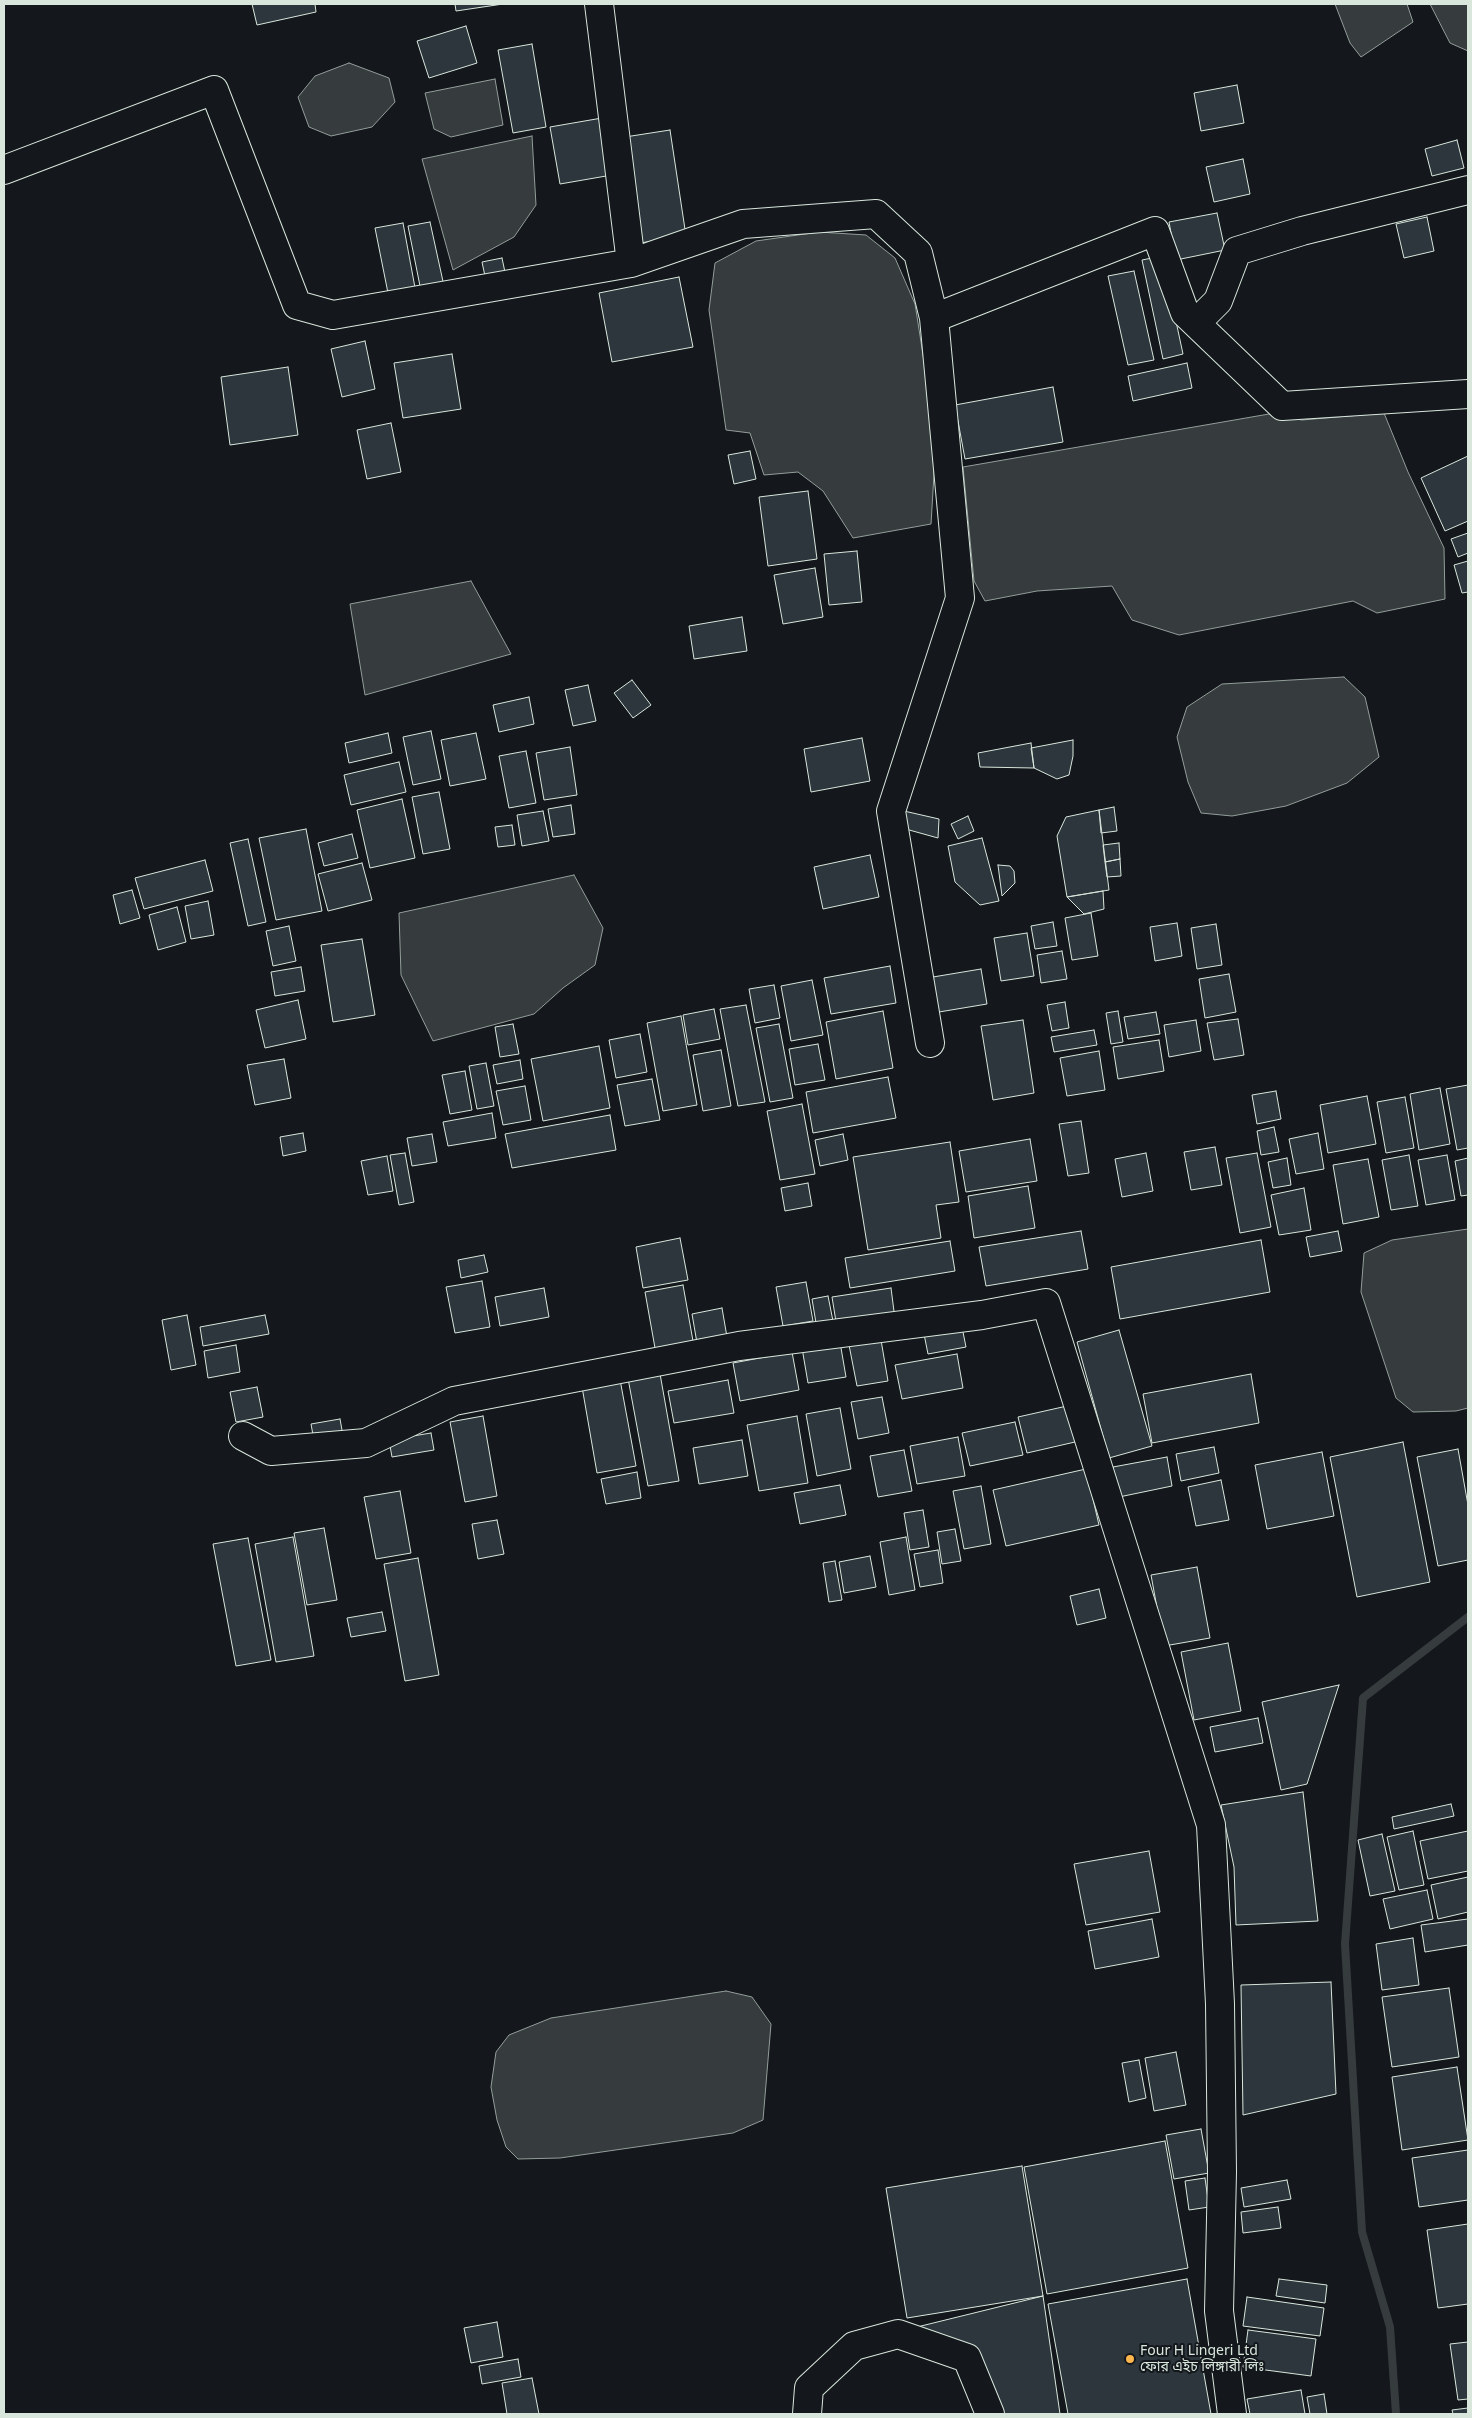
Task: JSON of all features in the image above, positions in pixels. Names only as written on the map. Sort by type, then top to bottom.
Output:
[{"type":"street","points":[[600,4],[631,263]]},
{"type":"street","points":[[4,170],[214,90],[297,305],[333,315],[631,263],[743,224],[876,214],[918,252],[934,318],[960,598],[891,811],[930,1043]]},
{"type":"street","points":[[1196,323],[1218,301],[1237,251],[1302,231],[1468,190]]},
{"type":"street","points":[[934,318],[1155,232],[1185,313],[1282,406],[1468,394]]},
{"type":"street","points":[[243,1436],[271,1451],[366,1443],[454,1401],[739,1346],[982,1315],[1046,1303],[1211,1825],[1220,2014],[1222,2172],[1219,2311],[1232,2414]]},
{"type":"street","points":[[807,2414],[810,2388],[854,2346],[898,2334],[967,2358],[990,2414]]},
{"type":"shaded area","points":[[1335,4],[1407,4],[1413,22],[1361,57],[1350,43]]},
{"type":"shaded area","points":[[1430,4],[1468,4],[1468,51],[1450,43]]},
{"type":"shaded area","points":[[349,63],[389,78],[395,102],[372,127],[331,136],[309,127],[298,97],[315,76]]},
{"type":"shaded area","points":[[495,79],[503,125],[451,137],[434,129],[425,93]]},
{"type":"shaded area","points":[[532,136],[536,205],[514,237],[453,270],[422,159]]},
{"type":"shaded area","points":[[819,232],[866,235],[895,258],[915,304],[930,399],[934,474],[931,524],[853,538],[823,491],[798,472],[764,475],[750,433],[726,430],[709,310],[715,263],[756,241]]},
{"type":"shaded area","points":[[1384,413],[1408,472],[1444,548],[1445,599],[1377,613],[1353,601],[1179,635],[1132,620],[1112,586],[1037,591],[985,601],[974,581],[963,467],[1269,414],[1302,420]]},
{"type":"shaded area","points":[[471,581],[511,654],[365,695],[350,604]]},
{"type":"shaded area","points":[[1344,677],[1365,697],[1379,757],[1347,783],[1286,806],[1232,816],[1201,813],[1188,782],[1177,737],[1187,707],[1222,684]]},
{"type":"shaded area","points":[[574,875],[603,928],[595,965],[563,988],[534,1014],[433,1041],[401,975],[399,913]]},
{"type":"shaded area","points":[[1468,1229],[1468,1408],[1456,1411],[1413,1412],[1396,1398],[1361,1292],[1364,1253],[1392,1240]]},
{"type":"shaded area","points":[[726,1991],[752,1997],[771,2024],[763,2120],[733,2133],[560,2158],[518,2159],[506,2147],[497,2120],[491,2087],[496,2052],[509,2035],[551,2018]]},
{"type":"building","points":[[252,4],[315,4],[316,12],[257,25]]},
{"type":"building","points":[[455,4],[503,4],[456,11]]},
{"type":"building","points":[[466,26],[477,63],[429,78],[417,41]]},
{"type":"building","points":[[532,44],[546,127],[513,133],[498,50]]},
{"type":"building","points":[[1237,85],[1244,123],[1201,131],[1194,93]]},
{"type":"building","points":[[602,118],[612,175],[560,184],[550,127]]},
{"type":"building","points":[[670,130],[686,236],[640,243],[625,137]]},
{"type":"building","points":[[1457,140],[1464,168],[1432,176],[1425,149]]},
{"type":"building","points":[[1243,159],[1250,194],[1214,202],[1206,167]]},
{"type":"building","points":[[1217,213],[1225,250],[1176,260],[1169,222]]},
{"type":"building","points":[[1427,217],[1434,251],[1404,258],[1396,224]]},
{"type":"building","points":[[430,222],[444,286],[421,291],[408,226]]},
{"type":"building","points":[[403,223],[416,293],[389,298],[375,228]]},
{"type":"building","points":[[1162,256],[1183,354],[1163,359],[1142,260]]},
{"type":"building","points":[[502,258],[506,277],[486,281],[482,262]]},
{"type":"building","points":[[1134,271],[1154,360],[1128,365],[1108,276]]},
{"type":"building","points":[[679,277],[693,347],[612,362],[599,293]]},
{"type":"building","points":[[365,341],[375,389],[342,397],[331,349]]},
{"type":"building","points":[[452,354],[461,409],[403,418],[394,363]]},
{"type":"building","points":[[1187,363],[1192,388],[1133,401],[1128,376]]},
{"type":"building","points":[[288,367],[298,435],[230,445],[221,377]]},
{"type":"building","points":[[1053,387],[1063,442],[965,459],[955,405]]},
{"type":"building","points":[[391,423],[401,472],[367,479],[357,430]]},
{"type":"building","points":[[750,451],[756,479],[734,484],[728,455]]},
{"type":"building","points":[[1468,456],[1468,521],[1445,531],[1421,478]]},
{"type":"building","points":[[808,491],[817,559],[768,566],[759,497]]},
{"type":"building","points":[[1468,533],[1468,553],[1458,557],[1451,539]]},
{"type":"building","points":[[857,551],[862,602],[829,605],[824,554]]},
{"type":"building","points":[[1468,561],[1468,592],[1462,593],[1454,565]]},
{"type":"building","points":[[815,568],[823,617],[783,624],[774,575]]},
{"type":"building","points":[[742,617],[747,651],[694,659],[689,626]]},
{"type":"building","points":[[632,680],[651,705],[633,718],[614,693]]},
{"type":"building","points":[[588,685],[596,721],[573,726],[565,690]]},
{"type":"building","points":[[529,697],[534,724],[499,732],[493,705]]},
{"type":"building","points":[[431,731],[441,779],[413,785],[403,737]]},
{"type":"building","points":[[388,733],[392,753],[349,763],[345,743]]},
{"type":"building","points":[[476,733],[486,779],[450,786],[441,740]]},
{"type":"building","points":[[862,738],[870,781],[811,792],[804,749]]},
{"type":"building","points":[[1073,740],[1073,756],[1069,775],[1057,779],[1034,768],[1031,748]]},
{"type":"building","points":[[1031,743],[1034,768],[980,767],[978,753]]},
{"type":"building","points":[[570,747],[577,795],[544,800],[536,753]]},
{"type":"building","points":[[526,751],[536,803],[509,808],[499,756]]},
{"type":"building","points":[[399,762],[406,792],[351,805],[344,775]]},
{"type":"building","points":[[439,792],[450,849],[423,854],[412,797]]},
{"type":"building","points":[[402,799],[415,858],[370,868],[357,810]]},
{"type":"building","points":[[571,805],[575,834],[553,837],[548,809]]},
{"type":"building","points":[[1114,807],[1117,831],[1101,833],[1099,810]]},
{"type":"building","points":[[1099,810],[1109,890],[1067,897],[1057,836],[1066,817]]},
{"type":"building","points":[[543,811],[549,841],[522,846],[517,815]]},
{"type":"building","points":[[904,811],[939,819],[938,838],[902,828]]},
{"type":"building","points":[[968,816],[974,831],[958,839],[951,824]]},
{"type":"building","points":[[512,825],[515,845],[498,847],[495,827]]},
{"type":"building","points":[[306,829],[322,911],[276,920],[259,838]]},
{"type":"building","points":[[352,834],[358,858],[324,866],[318,843]]},
{"type":"building","points":[[982,838],[999,901],[980,905],[955,882],[948,846]]},
{"type":"building","points":[[248,839],[266,922],[248,926],[230,843]]},
{"type":"building","points":[[1119,843],[1120,859],[1105,862],[1103,845]]},
{"type":"building","points":[[870,855],[879,897],[823,909],[814,867]]},
{"type":"building","points":[[1120,859],[1121,876],[1107,877],[1105,862]]},
{"type":"building","points":[[205,860],[213,891],[144,909],[135,878]]},
{"type":"building","points":[[362,863],[372,900],[328,911],[318,874]]},
{"type":"building","points":[[998,865],[1010,866],[1014,871],[1015,883],[1002,896]]},
{"type":"building","points":[[132,890],[140,918],[120,924],[113,895]]},
{"type":"building","points":[[1103,891],[1104,909],[1084,914],[1067,897]]},
{"type":"building","points":[[208,901],[214,935],[191,939],[185,906]]},
{"type":"building","points":[[177,907],[186,942],[158,950],[149,915]]},
{"type":"building","points":[[1091,913],[1098,956],[1072,960],[1065,918]]},
{"type":"building","points":[[1053,922],[1057,946],[1035,949],[1031,926]]},
{"type":"building","points":[[1177,923],[1182,956],[1155,961],[1150,927]]},
{"type":"building","points":[[1216,924],[1222,965],[1197,969],[1191,928]]},
{"type":"building","points":[[289,926],[296,961],[273,966],[266,931]]},
{"type":"building","points":[[1027,933],[1034,976],[1001,981],[994,938]]},
{"type":"building","points":[[362,939],[375,1015],[333,1022],[321,945]]},
{"type":"building","points":[[1062,951],[1067,979],[1041,983],[1037,955]]},
{"type":"building","points":[[890,966],[896,1003],[831,1014],[824,978]]},
{"type":"building","points":[[301,967],[305,991],[275,996],[271,972]]},
{"type":"building","points":[[981,969],[987,1004],[933,1013],[927,978]]},
{"type":"building","points":[[1229,974],[1236,1012],[1205,1018],[1199,979]]},
{"type":"building","points":[[812,980],[823,1035],[791,1041],[781,986]]},
{"type":"building","points":[[774,985],[780,1018],[755,1023],[749,989]]},
{"type":"building","points":[[298,1000],[306,1039],[265,1048],[256,1010]]},
{"type":"building","points":[[1065,1002],[1069,1028],[1052,1031],[1047,1005]]},
{"type":"building","points":[[746,1005],[765,1102],[738,1106],[720,1009]]},
{"type":"building","points":[[714,1009],[720,1039],[688,1045],[683,1015]]},
{"type":"building","points":[[883,1011],[893,1068],[836,1079],[826,1022]]},
{"type":"building","points":[[1118,1011],[1123,1042],[1111,1044],[1106,1013]]},
{"type":"building","points":[[1156,1012],[1160,1034],[1128,1039],[1124,1017]]},
{"type":"building","points":[[681,1016],[697,1105],[663,1111],[647,1023]]},
{"type":"building","points":[[1238,1019],[1244,1055],[1214,1060],[1207,1023]]},
{"type":"building","points":[[1023,1020],[1034,1093],[993,1100],[981,1026]]},
{"type":"building","points":[[1196,1020],[1201,1051],[1169,1057],[1164,1025]]},
{"type":"building","points":[[513,1024],[519,1054],[500,1057],[495,1027]]},
{"type":"building","points":[[779,1024],[793,1098],[770,1102],[756,1028]]},
{"type":"building","points":[[1094,1030],[1097,1045],[1054,1052],[1051,1037]]},
{"type":"building","points":[[640,1034],[647,1072],[616,1078],[609,1040]]},
{"type":"building","points":[[1159,1040],[1164,1071],[1118,1079],[1113,1047]]},
{"type":"building","points":[[818,1044],[825,1080],[795,1085],[789,1049]]},
{"type":"building","points":[[599,1046],[610,1108],[543,1121],[531,1059]]},
{"type":"building","points":[[721,1050],[731,1106],[703,1111],[693,1055]]},
{"type":"building","points":[[1099,1051],[1105,1090],[1067,1096],[1060,1058]]},
{"type":"building","points":[[284,1059],[291,1098],[255,1105],[247,1065]]},
{"type":"building","points":[[520,1060],[523,1079],[497,1084],[493,1065]]},
{"type":"building","points":[[486,1063],[494,1106],[477,1109],[469,1066]]},
{"type":"building","points":[[465,1071],[472,1110],[450,1114],[442,1075]]},
{"type":"building","points":[[888,1077],[896,1118],[813,1133],[806,1092]]},
{"type":"building","points":[[652,1079],[660,1120],[625,1126],[617,1085]]},
{"type":"building","points":[[1468,1085],[1468,1148],[1457,1150],[1446,1089]]},
{"type":"building","points":[[525,1086],[531,1120],[503,1125],[496,1091]]},
{"type":"building","points":[[1440,1088],[1450,1144],[1419,1150],[1410,1094]]},
{"type":"building","points":[[1276,1091],[1281,1119],[1257,1124],[1252,1095]]},
{"type":"building","points":[[1367,1096],[1376,1144],[1328,1153],[1320,1105]]},
{"type":"building","points":[[1405,1097],[1414,1148],[1386,1153],[1377,1102]]},
{"type":"building","points":[[802,1104],[815,1174],[780,1180],[767,1111]]},
{"type":"building","points":[[492,1113],[496,1138],[448,1146],[443,1122]]},
{"type":"building","points":[[610,1115],[616,1150],[512,1168],[505,1134]]},
{"type":"building","points":[[1081,1121],[1089,1173],[1068,1176],[1059,1124]]},
{"type":"building","points":[[1274,1127],[1279,1152],[1261,1155],[1257,1131]]},
{"type":"building","points":[[303,1133],[306,1151],[283,1156],[280,1137]]},
{"type":"building","points":[[1318,1133],[1324,1169],[1296,1174],[1289,1139]]},
{"type":"building","points":[[432,1134],[437,1162],[412,1166],[407,1138]]},
{"type":"building","points":[[843,1134],[848,1160],[820,1166],[815,1140]]},
{"type":"building","points":[[1030,1139],[1037,1181],[966,1192],[959,1151]]},
{"type":"building","points":[[950,1142],[959,1202],[936,1205],[941,1238],[868,1250],[853,1157]]},
{"type":"building","points":[[1215,1147],[1222,1185],[1191,1190],[1184,1152]]},
{"type":"building","points":[[405,1153],[414,1202],[399,1205],[390,1155]]},
{"type":"building","points":[[1146,1153],[1153,1191],[1122,1197],[1115,1159]]},
{"type":"building","points":[[1257,1153],[1271,1227],[1240,1233],[1226,1158]]},
{"type":"building","points":[[1409,1155],[1418,1206],[1391,1210],[1382,1160]]},
{"type":"building","points":[[1447,1155],[1455,1200],[1426,1205],[1418,1160]]},
{"type":"building","points":[[387,1156],[393,1191],[368,1195],[361,1161]]},
{"type":"building","points":[[1287,1158],[1291,1185],[1273,1188],[1268,1162]]},
{"type":"building","points":[[1468,1158],[1468,1195],[1461,1196],[1455,1161]]},
{"type":"building","points":[[1368,1159],[1379,1217],[1343,1224],[1333,1165]]},
{"type":"building","points":[[808,1183],[812,1206],[785,1211],[781,1188]]},
{"type":"building","points":[[1028,1186],[1035,1228],[974,1238],[968,1196]]},
{"type":"building","points":[[1304,1188],[1311,1230],[1279,1235],[1271,1195]]},
{"type":"building","points":[[1081,1231],[1088,1269],[986,1286],[979,1247]]},
{"type":"building","points":[[1338,1231],[1342,1251],[1310,1257],[1306,1237]]},
{"type":"building","points":[[680,1238],[688,1280],[643,1288],[636,1247]]},
{"type":"building","points":[[1261,1240],[1270,1292],[1120,1319],[1111,1267]]},
{"type":"building","points":[[950,1241],[955,1271],[850,1288],[845,1258]]},
{"type":"building","points":[[484,1255],[488,1272],[461,1278],[458,1260]]},
{"type":"building","points":[[482,1281],[490,1327],[455,1333],[446,1287]]},
{"type":"building","points":[[806,1282],[813,1321],[783,1326],[776,1287]]},
{"type":"building","points":[[683,1285],[693,1341],[655,1348],[645,1292]]},
{"type":"building","points":[[544,1288],[549,1317],[500,1326],[495,1297]]},
{"type":"building","points":[[891,1288],[895,1319],[837,1328],[832,1297]]},
{"type":"building","points":[[828,1296],[834,1326],[817,1329],[812,1299]]},
{"type":"building","points":[[722,1308],[727,1337],[697,1343],[692,1314]]},
{"type":"building","points":[[187,1315],[196,1365],[171,1370],[162,1320]]},
{"type":"building","points":[[265,1315],[269,1334],[203,1346],[200,1327]]},
{"type":"building","points":[[961,1322],[966,1347],[928,1354],[923,1329]]},
{"type":"building","points":[[1119,1330],[1152,1446],[1109,1458],[1077,1342]]},
{"type":"building","points":[[881,1340],[888,1381],[857,1386],[849,1345]]},
{"type":"building","points":[[840,1342],[846,1377],[808,1383],[802,1348]]},
{"type":"building","points":[[236,1345],[240,1372],[208,1378],[204,1351]]},
{"type":"building","points":[[792,1352],[799,1390],[740,1401],[733,1363]]},
{"type":"building","points":[[957,1354],[963,1388],[902,1399],[895,1365]]},
{"type":"building","points":[[659,1368],[679,1481],[648,1486],[627,1373]]},
{"type":"building","points":[[619,1374],[636,1466],[597,1473],[581,1381]]},
{"type":"building","points":[[1251,1374],[1259,1423],[1152,1443],[1143,1394]]},
{"type":"building","points":[[728,1380],[734,1413],[674,1423],[668,1391]]},
{"type":"building","points":[[257,1387],[263,1417],[236,1422],[230,1392]]},
{"type":"building","points":[[882,1397],[889,1433],[858,1439],[851,1402]]},
{"type":"building","points":[[1067,1406],[1075,1442],[1027,1453],[1018,1417]]},
{"type":"building","points":[[840,1408],[851,1469],[817,1476],[806,1414]]},
{"type":"building","points":[[483,1416],[497,1496],[465,1502],[450,1422]]},
{"type":"building","points":[[797,1416],[808,1483],[759,1491],[747,1425]]},
{"type":"building","points":[[340,1419],[344,1441],[315,1446],[311,1424]]},
{"type":"building","points":[[1015,1422],[1023,1455],[970,1466],[962,1433]]},
{"type":"building","points":[[431,1433],[434,1450],[392,1457],[389,1440]]},
{"type":"building","points":[[958,1437],[965,1476],[917,1484],[910,1446]]},
{"type":"building","points":[[742,1440],[748,1476],[699,1484],[693,1448]]},
{"type":"building","points":[[1403,1442],[1430,1582],[1357,1597],[1330,1457]]},
{"type":"building","points":[[1214,1447],[1219,1473],[1181,1481],[1176,1454]]},
{"type":"building","points":[[1458,1449],[1468,1505],[1468,1560],[1438,1566],[1417,1457]]},
{"type":"building","points":[[904,1450],[912,1491],[878,1497],[870,1456]]},
{"type":"building","points":[[1322,1452],[1334,1516],[1267,1529],[1255,1465]]},
{"type":"building","points":[[1167,1457],[1172,1486],[1119,1497],[1113,1467]]},
{"type":"building","points":[[1086,1469],[1099,1525],[1006,1546],[993,1490]]},
{"type":"building","points":[[637,1472],[641,1498],[606,1504],[601,1479]]},
{"type":"building","points":[[1221,1480],[1229,1520],[1196,1526],[1188,1487]]},
{"type":"building","points":[[840,1485],[846,1515],[800,1524],[794,1493]]},
{"type":"building","points":[[981,1486],[991,1544],[964,1549],[953,1491]]},
{"type":"building","points":[[400,1491],[411,1553],[376,1559],[364,1497]]},
{"type":"building","points":[[923,1510],[929,1547],[910,1550],[904,1513]]},
{"type":"building","points":[[497,1520],[504,1554],[478,1559],[472,1524]]},
{"type":"building","points":[[324,1528],[337,1600],[307,1605],[294,1533]]},
{"type":"building","points":[[955,1529],[961,1561],[942,1564],[937,1532]]},
{"type":"building","points":[[293,1537],[314,1656],[276,1662],[255,1544]]},
{"type":"building","points":[[906,1537],[915,1590],[889,1595],[880,1542]]},
{"type":"building","points":[[248,1538],[271,1660],[236,1666],[213,1544]]},
{"type":"building","points":[[938,1550],[943,1583],[920,1587],[914,1554]]},
{"type":"building","points":[[870,1556],[876,1587],[844,1593],[839,1562]]},
{"type":"building","points":[[418,1558],[439,1675],[405,1681],[384,1564]]},
{"type":"building","points":[[835,1561],[842,1600],[829,1602],[823,1563]]},
{"type":"building","points":[[1197,1567],[1210,1638],[1164,1646],[1151,1575]]},
{"type":"building","points":[[1099,1589],[1106,1618],[1077,1625],[1070,1596]]},
{"type":"building","points":[[382,1612],[386,1631],[351,1637],[347,1618]]},
{"type":"building","points":[[1228,1643],[1241,1711],[1194,1720],[1181,1652]]},
{"type":"building","points":[[1339,1685],[1307,1784],[1281,1790],[1262,1702]]},
{"type":"building","points":[[1258,1718],[1263,1743],[1215,1752],[1210,1727]]},
{"type":"building","points":[[1303,1792],[1318,1921],[1236,1925],[1234,1867],[1221,1805]]},
{"type":"building","points":[[1451,1804],[1454,1816],[1394,1829],[1392,1817]]},
{"type":"building","points":[[1413,1831],[1424,1885],[1399,1890],[1387,1837]]},
{"type":"building","points":[[1468,1831],[1468,1871],[1428,1879],[1420,1841]]},
{"type":"building","points":[[1382,1834],[1395,1891],[1370,1896],[1358,1840]]},
{"type":"building","points":[[1149,1851],[1160,1912],[1086,1925],[1074,1864]]},
{"type":"building","points":[[1468,1877],[1468,1912],[1438,1919],[1431,1885]]},
{"type":"building","points":[[1427,1890],[1433,1919],[1390,1929],[1383,1899]]},
{"type":"building","points":[[1152,1919],[1159,1957],[1095,1969],[1088,1931]]},
{"type":"building","points":[[1468,1919],[1468,1945],[1425,1952],[1421,1925]]},
{"type":"building","points":[[1413,1938],[1419,1985],[1382,1990],[1376,1944]]},
{"type":"building","points":[[1331,1982],[1336,2094],[1243,2115],[1241,1985]]},
{"type":"building","points":[[1449,1988],[1459,2057],[1392,2067],[1382,1997]]},
{"type":"building","points":[[1176,2052],[1186,2105],[1154,2111],[1145,2058]]},
{"type":"building","points":[[1139,2060],[1146,2098],[1129,2102],[1122,2063]]},
{"type":"building","points":[[1457,2067],[1468,2140],[1402,2150],[1392,2077]]},
{"type":"building","points":[[1201,2129],[1209,2173],[1174,2179],[1166,2135]]},
{"type":"building","points":[[1165,2141],[1188,2268],[1047,2294],[1024,2167]]},
{"type":"building","points":[[1468,2150],[1468,2200],[1419,2207],[1412,2158]]},
{"type":"building","points":[[1022,2166],[1043,2296],[907,2318],[886,2188]]},
{"type":"building","points":[[1205,2178],[1209,2207],[1189,2210],[1185,2181]]},
{"type":"building","points":[[1287,2180],[1291,2199],[1244,2207],[1241,2188]]},
{"type":"building","points":[[1278,2207],[1281,2228],[1243,2233],[1241,2212]]},
{"type":"building","points":[[1468,2224],[1468,2304],[1438,2308],[1427,2230]]},
{"type":"building","name":"Four H Lingeri Ltd ফোর এইচ লিঙ্গারী লিঃ","points":[[1187,2279],[1211,2414],[1068,2414],[1048,2304]]},
{"type":"building","points":[[1279,2279],[1327,2285],[1325,2303],[1276,2296]]},
{"type":"building","points":[[1043,2296],[1060,2414],[996,2414],[975,2352],[917,2327]]},
{"type":"building","points":[[1247,2297],[1324,2308],[1320,2336],[1243,2326]]},
{"type":"building","points":[[497,2322],[503,2357],[471,2363],[464,2328]]},
{"type":"building","points":[[1248,2330],[1316,2339],[1311,2376],[1243,2367]]},
{"type":"building","points":[[1468,2342],[1468,2399],[1458,2400],[1450,2344]]},
{"type":"building","points":[[518,2359],[521,2377],[482,2384],[479,2366]]},
{"type":"building","points":[[532,2378],[539,2414],[507,2414],[502,2383]]},
{"type":"building","points":[[1301,2390],[1305,2414],[1250,2414],[1247,2399]]},
{"type":"building","points":[[1324,2394],[1327,2414],[1310,2414],[1307,2397]]},
{"type":"building","points":[[1468,2408],[1468,2414],[1453,2414],[1452,2410]]},
{"type":"waterway","points":[[1396,2414],[1390,2327],[1362,2232],[1345,1944],[1363,1698],[1468,1617]]},
{"type":"place","name":"Four H Lingeri Ltd ফোর এইচ লিঙ্গারী লিঃ","points":[[1130,2359]]}]
